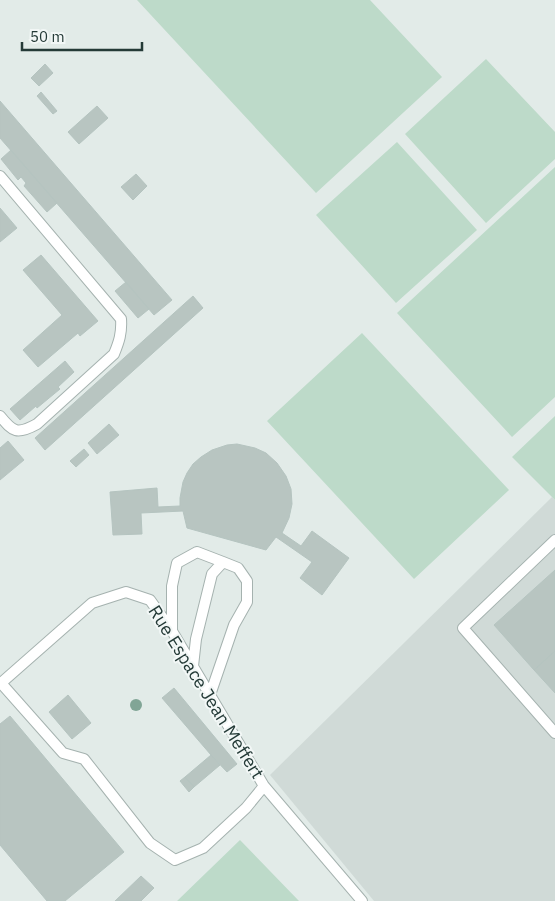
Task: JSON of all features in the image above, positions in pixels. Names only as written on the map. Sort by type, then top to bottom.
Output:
[{"type":"lane","points":[[0,176],[121,319],[122,330],[120,341],[114,354],[36,424],[28,429],[17,431],[9,428],[0,416]]},
{"type":"lane","points":[[555,540],[463,628],[555,733]]},
{"type":"lane","points":[[172,631],[172,586],[177,563],[197,552],[238,568],[247,581],[247,602],[234,625],[210,695]]},
{"type":"lane","points":[[193,666],[196,639],[212,574],[222,562]]},
{"type":"lane","name":"Rue Espace Jean Meffert","points":[[0,683],[92,603],[126,592],[150,600],[172,631],[264,786],[362,901]]},
{"type":"lane","points":[[0,683],[63,754],[84,759],[150,843],[175,860],[203,848],[246,808],[264,786]]},
{"type":"shaded area","points":[[552,497],[555,500],[555,901],[374,901],[270,775]]},
{"type":"green space","points":[[137,0],[370,0],[442,77],[316,193]]},
{"type":"green space","points":[[486,59],[555,132],[555,159],[486,223],[405,134]]},
{"type":"green space","points":[[397,142],[477,230],[396,303],[316,215]]},
{"type":"green space","points":[[555,167],[555,397],[512,437],[397,313]]},
{"type":"green space","points":[[362,333],[509,490],[414,579],[267,421]]},
{"type":"green space","points":[[555,416],[555,500],[512,457]]},
{"type":"green space","points":[[240,840],[299,901],[177,901]]},
{"type":"building","points":[[45,64],[53,73],[39,86],[31,78]]},
{"type":"building","points":[[41,92],[57,111],[53,114],[37,96]]},
{"type":"building","points":[[0,101],[172,300],[154,315],[0,138]]},
{"type":"building","points":[[97,106],[108,118],[79,144],[68,132]]},
{"type":"building","points":[[11,150],[57,203],[47,212],[24,186],[26,183],[21,177],[18,180],[1,159]]},
{"type":"building","points":[[136,174],[147,186],[133,200],[121,187]]},
{"type":"building","points":[[0,208],[17,228],[0,242]]},
{"type":"building","points":[[41,255],[98,321],[80,336],[78,333],[38,367],[23,350],[62,315],[23,270]]},
{"type":"building","points":[[126,282],[149,309],[138,318],[115,291]]},
{"type":"building","points":[[193,296],[203,308],[45,450],[35,438]]},
{"type":"building","points":[[65,361],[74,372],[58,387],[60,389],[20,420],[10,409]]},
{"type":"building","points":[[109,424],[119,435],[97,454],[88,443]]},
{"type":"building","points":[[8,441],[24,460],[0,480],[0,448]]},
{"type":"building","points":[[237,444],[255,448],[266,453],[277,463],[286,476],[291,489],[292,504],[289,518],[282,533],[301,546],[312,531],[349,558],[322,595],[300,578],[312,562],[276,537],[266,550],[187,528],[183,511],[141,513],[142,534],[113,535],[110,492],[157,488],[158,507],[180,506],[183,482],[193,464],[212,450]]},
{"type":"building","points":[[84,449],[89,455],[76,467],[70,461]]},
{"type":"building","points":[[555,570],[555,651],[534,670],[494,625]]},
{"type":"building","points":[[555,651],[555,693],[534,670]]},
{"type":"building","points":[[174,688],[237,764],[227,772],[162,698]]},
{"type":"building","points":[[68,695],[91,723],[72,739],[49,712]]},
{"type":"building","points":[[10,716],[124,852],[65,901],[47,901],[0,845],[0,724]]},
{"type":"building","points":[[211,755],[220,765],[194,787],[185,777]]},
{"type":"building","points":[[185,777],[194,787],[189,792],[180,781]]},
{"type":"building","points":[[141,876],[154,888],[141,901],[115,901]]}]
